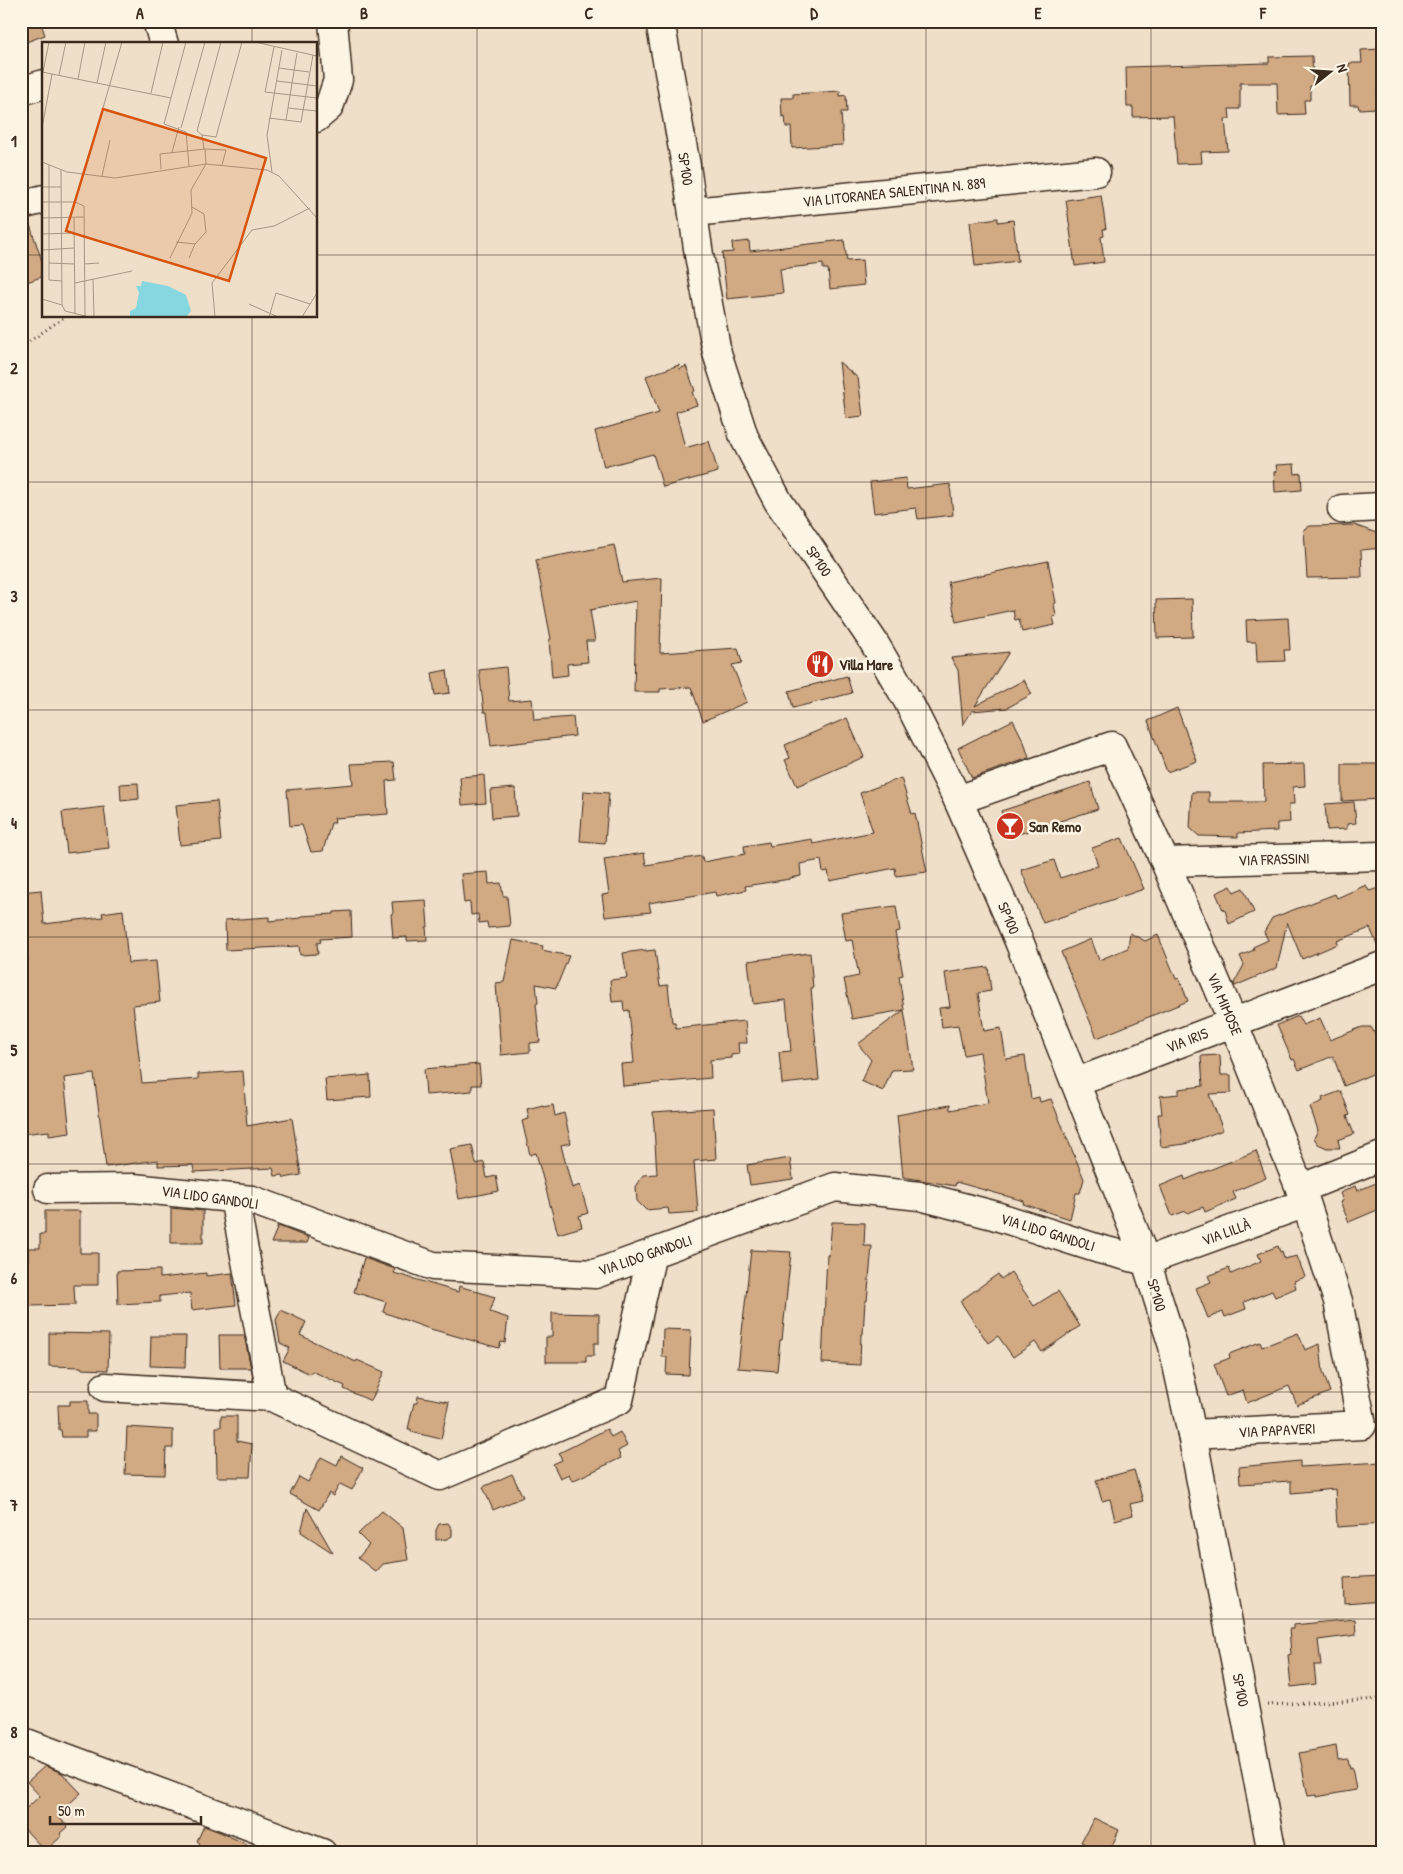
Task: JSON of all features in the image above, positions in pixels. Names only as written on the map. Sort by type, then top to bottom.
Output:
[{"type":"street","points":[[157,21],[163,42]]},
{"type":"street","points":[[318,116],[330,107],[338,80],[333,21]]},
{"type":"street","name":"SP100","points":[[660,21],[717,353],[744,437],[778,500],[873,641],[903,692],[958,800],[1077,1082],[1146,1261],[1173,1346],[1192,1434],[1272,1853]]},
{"type":"street","points":[[21,91],[42,85]]},
{"type":"street","name":"VIA LITORANEA SALENTINA N. 889","points":[[693,212],[1096,172]]},
{"type":"street","points":[[21,205],[42,200]]},
{"type":"street","points":[[1342,510],[1382,507]]},
{"type":"street","name":"VIA MIMOSE","points":[[958,800],[1112,746],[1165,862],[1233,1022],[1303,1196],[1338,1301],[1362,1425]]},
{"type":"street","name":"VIA FRASSINI","points":[[1165,862],[1382,856]]},
{"type":"street","name":"VIA IRIS","points":[[1077,1082],[1382,966]]},
{"type":"street","name":"VIA LILLÀ","points":[[1146,1261],[1303,1196],[1382,1156]]},
{"type":"street","name":"VIA LIDO GANDOLI","points":[[48,1190],[133,1188],[252,1200],[433,1266],[595,1274],[835,1187],[920,1196],[993,1215],[1099,1249],[1146,1261]]},
{"type":"street","points":[[234,1198],[272,1397]]},
{"type":"street","points":[[105,1387],[272,1397],[440,1476],[619,1400],[652,1253]]},
{"type":"street","name":"VIA PAPAVERI","points":[[1192,1434],[1362,1425]]},
{"type":"street","points":[[21,1741],[322,1853]]},
{"type":"path","points":[[21,347],[63,318]]},
{"type":"path","points":[[1244,1706],[1382,1700]]},
{"type":"building","points":[[21,21],[40,21],[45,35],[21,44]]},
{"type":"building","points":[[1382,49],[1382,77],[1380,77],[1380,92],[1377,92],[1377,108],[1359,109],[1358,105],[1350,105],[1349,63],[1362,63],[1361,50]]},
{"type":"building","points":[[1312,56],[1313,86],[1310,86],[1310,100],[1304,100],[1305,114],[1278,115],[1277,83],[1240,83],[1240,109],[1229,109],[1230,119],[1225,119],[1228,151],[1201,152],[1202,163],[1177,164],[1173,116],[1133,117],[1133,107],[1127,107],[1126,67],[1269,63],[1269,57]]},
{"type":"building","points":[[840,91],[840,96],[846,95],[847,112],[841,112],[843,145],[792,148],[791,127],[786,127],[785,116],[782,117],[781,98],[793,98],[793,94]]},
{"type":"building","points":[[1101,195],[1106,229],[1103,229],[1104,236],[1101,237],[1104,262],[1075,266],[1066,200]]},
{"type":"building","points":[[998,218],[998,222],[1013,220],[1018,261],[975,266],[970,222]]},
{"type":"building","points":[[28,219],[42,261],[42,277],[21,284],[21,220]]},
{"type":"building","points":[[844,240],[847,261],[862,260],[864,285],[830,289],[828,269],[823,269],[823,264],[780,269],[783,293],[727,299],[722,253],[733,252],[732,243],[749,241],[750,251]]},
{"type":"building","points":[[839,362],[858,378],[863,416],[846,418]]},
{"type":"building","points":[[679,365],[680,369],[686,366],[695,391],[692,392],[697,405],[676,412],[685,448],[709,441],[718,472],[663,487],[653,454],[604,467],[595,431],[659,413],[646,376]]},
{"type":"building","points":[[1294,464],[1295,474],[1301,473],[1302,490],[1275,492],[1274,472],[1277,471],[1276,465]]},
{"type":"building","points":[[906,478],[907,489],[950,484],[953,515],[918,519],[916,508],[874,513],[870,482]]},
{"type":"building","points":[[1354,525],[1382,535],[1382,548],[1361,550],[1362,577],[1307,578],[1304,529],[1310,526]]},
{"type":"building","points":[[614,545],[622,582],[662,578],[660,653],[738,648],[742,663],[732,665],[747,702],[703,721],[691,687],[660,689],[660,692],[634,692],[636,601],[590,610],[595,641],[586,641],[588,662],[567,664],[568,675],[552,677],[549,640],[551,639],[536,560]]},
{"type":"building","points":[[1048,561],[1056,603],[1054,604],[1056,616],[1053,617],[1055,625],[1022,632],[1019,619],[1015,620],[1013,610],[956,622],[948,582]]},
{"type":"building","points":[[1192,599],[1193,637],[1157,638],[1156,600]]},
{"type":"building","points":[[1288,618],[1290,650],[1284,650],[1285,661],[1257,662],[1256,642],[1247,642],[1246,620]]},
{"type":"building","points":[[1009,652],[975,706],[1024,680],[1032,694],[1007,708],[972,711],[963,725],[958,670],[951,658]]},
{"type":"building","points":[[506,667],[509,701],[532,699],[534,720],[573,717],[575,736],[491,746],[487,712],[484,712],[479,670]]},
{"type":"building","points":[[447,670],[450,693],[435,695],[432,673]]},
{"type":"building","points":[[847,676],[852,693],[793,708],[789,691]]},
{"type":"building","points":[[1177,708],[1197,761],[1167,772],[1148,721]]},
{"type":"building","points":[[847,718],[864,757],[797,786],[785,760],[790,758],[785,745]]},
{"type":"building","points":[[1013,720],[1024,742],[1029,758],[972,778],[958,748]]},
{"type":"building","points":[[394,762],[396,780],[386,781],[388,814],[334,818],[335,823],[331,823],[323,851],[311,852],[302,825],[290,826],[287,790],[353,784],[351,764]]},
{"type":"building","points":[[1304,764],[1305,786],[1293,787],[1294,804],[1289,804],[1290,822],[1277,823],[1277,831],[1238,833],[1238,837],[1199,836],[1190,828],[1192,792],[1209,792],[1209,802],[1264,802],[1263,765]]},
{"type":"building","points":[[1342,764],[1379,764],[1381,799],[1342,801]]},
{"type":"building","points":[[484,775],[486,803],[462,805],[460,777]]},
{"type":"building","points":[[901,778],[912,814],[915,813],[927,872],[896,876],[895,868],[830,881],[828,871],[823,872],[821,860],[800,864],[801,876],[790,879],[745,886],[746,890],[716,896],[715,892],[649,903],[651,912],[605,917],[602,895],[609,894],[604,859],[644,853],[646,865],[702,856],[703,862],[745,854],[744,846],[769,842],[770,846],[812,839],[813,844],[873,832],[860,793]]},
{"type":"building","points":[[1090,782],[1098,809],[1009,837],[1001,811]]},
{"type":"building","points":[[138,783],[139,799],[121,801],[120,784]]},
{"type":"building","points":[[515,788],[517,816],[492,818],[490,790]]},
{"type":"building","points":[[584,791],[609,793],[605,843],[580,841]]},
{"type":"building","points":[[217,801],[221,841],[180,845],[176,805]]},
{"type":"building","points":[[1354,802],[1356,823],[1347,824],[1347,829],[1327,830],[1325,804]]},
{"type":"building","points":[[104,807],[109,848],[67,853],[62,812]]},
{"type":"building","points":[[1122,838],[1144,889],[1043,923],[1021,870],[1054,860],[1060,878],[1098,866],[1092,848]]},
{"type":"building","points":[[488,872],[489,884],[501,883],[503,896],[507,896],[510,926],[488,928],[487,922],[479,923],[478,914],[471,915],[470,902],[464,903],[461,874]]},
{"type":"building","points":[[1366,885],[1369,891],[1382,887],[1382,951],[1380,951],[1370,928],[1337,941],[1338,944],[1302,959],[1287,922],[1277,968],[1235,986],[1234,983],[1244,965],[1240,956],[1254,950],[1253,947],[1268,940],[1264,932],[1272,918],[1335,894],[1337,898]]},
{"type":"building","points":[[1231,886],[1234,892],[1243,888],[1254,912],[1229,924],[1225,910],[1223,910],[1216,893]]},
{"type":"building","points":[[41,890],[44,924],[103,917],[102,913],[123,910],[128,963],[156,961],[160,1002],[133,1005],[142,1083],[198,1079],[198,1074],[243,1071],[247,1126],[292,1118],[301,1175],[284,1178],[283,1175],[275,1176],[273,1168],[194,1172],[193,1165],[158,1166],[158,1160],[106,1167],[94,1074],[64,1078],[70,1133],[49,1136],[49,1131],[21,1134],[21,961],[28,960],[21,892]]},
{"type":"building","points":[[426,900],[427,940],[407,941],[407,937],[393,938],[392,902]]},
{"type":"building","points":[[896,906],[900,931],[895,932],[903,975],[899,976],[904,1010],[852,1019],[844,979],[859,976],[852,940],[846,941],[841,913]]},
{"type":"building","points":[[351,911],[352,937],[320,939],[321,942],[317,943],[318,954],[300,955],[299,946],[226,950],[225,920],[269,917],[269,921]]},
{"type":"building","points":[[1130,933],[1145,941],[1158,935],[1176,979],[1179,978],[1188,1001],[1097,1038],[1061,952],[1091,939],[1099,960],[1128,948]]},
{"type":"building","points":[[513,940],[543,946],[542,950],[569,956],[556,988],[536,984],[540,1042],[530,1043],[530,1052],[501,1055],[496,983],[504,982]]},
{"type":"building","points":[[655,950],[660,986],[668,985],[672,1022],[675,1022],[676,1028],[745,1021],[747,1043],[738,1043],[739,1054],[731,1055],[731,1058],[710,1060],[711,1078],[623,1086],[621,1064],[634,1063],[629,1010],[624,1011],[623,1001],[612,1002],[610,980],[627,978],[623,953]]},
{"type":"building","points":[[810,953],[819,1080],[782,1084],[779,1052],[791,1051],[786,1000],[753,1004],[748,961]]},
{"type":"building","points":[[988,967],[991,991],[978,993],[984,1031],[1001,1028],[1006,1059],[1025,1056],[1031,1099],[1039,1097],[1040,1102],[1051,1099],[1084,1179],[1080,1193],[1076,1193],[1070,1219],[1023,1204],[1024,1201],[956,1182],[955,1186],[903,1177],[897,1115],[950,1105],[950,1110],[988,1103],[980,1052],[964,1055],[958,1025],[942,1027],[939,1008],[950,1007],[945,973]]},
{"type":"building","points":[[904,1010],[913,1069],[892,1070],[883,1091],[861,1081],[871,1060],[858,1044]]},
{"type":"building","points":[[1298,1016],[1303,1025],[1320,1018],[1330,1040],[1362,1027],[1371,1027],[1376,1036],[1382,1070],[1344,1086],[1333,1056],[1299,1070],[1294,1059],[1292,1060],[1277,1025]]},
{"type":"building","points":[[1220,1055],[1221,1075],[1231,1075],[1231,1093],[1209,1094],[1223,1130],[1185,1144],[1161,1147],[1158,1114],[1162,1114],[1160,1096],[1179,1094],[1179,1089],[1203,1086],[1201,1056]]},
{"type":"building","points":[[479,1064],[481,1085],[472,1085],[472,1091],[426,1095],[424,1069]]},
{"type":"building","points":[[370,1075],[371,1097],[327,1100],[325,1079]]},
{"type":"building","points":[[1341,1091],[1350,1115],[1347,1116],[1354,1134],[1338,1140],[1340,1148],[1327,1148],[1318,1144],[1314,1138],[1318,1130],[1310,1107],[1323,1101],[1322,1098]]},
{"type":"building","points":[[543,1105],[543,1107],[553,1105],[555,1116],[564,1113],[571,1143],[561,1145],[572,1188],[580,1185],[588,1213],[579,1216],[582,1227],[558,1234],[536,1153],[530,1155],[522,1121],[529,1119],[527,1109]]},
{"type":"building","points":[[713,1108],[716,1159],[694,1161],[698,1212],[669,1214],[668,1208],[646,1210],[637,1201],[636,1187],[643,1175],[657,1174],[653,1112]]},
{"type":"building","points":[[472,1145],[476,1164],[484,1162],[487,1178],[496,1176],[499,1191],[459,1199],[450,1149]]},
{"type":"building","points":[[1256,1151],[1266,1178],[1233,1192],[1236,1199],[1205,1212],[1203,1207],[1188,1213],[1186,1211],[1172,1216],[1160,1186],[1184,1176],[1185,1180]]},
{"type":"building","points":[[790,1158],[793,1179],[750,1185],[747,1165]]},
{"type":"building","points":[[1376,1183],[1382,1198],[1382,1208],[1349,1222],[1340,1202],[1343,1201],[1340,1193],[1355,1186],[1357,1191]]},
{"type":"building","points":[[171,1208],[203,1211],[203,1243],[171,1243]]},
{"type":"building","points":[[45,1211],[80,1211],[80,1253],[98,1253],[98,1285],[74,1285],[75,1305],[28,1306],[28,1248],[40,1248],[40,1234],[45,1234]]},
{"type":"building","points":[[832,1222],[865,1223],[864,1246],[872,1246],[863,1334],[861,1334],[860,1365],[822,1363],[827,1255],[829,1255]]},
{"type":"building","points":[[278,1226],[309,1238],[307,1243],[271,1243]]},
{"type":"building","points":[[1278,1246],[1280,1252],[1282,1251],[1284,1259],[1297,1256],[1305,1277],[1294,1281],[1296,1288],[1275,1297],[1272,1291],[1244,1302],[1246,1309],[1225,1317],[1223,1312],[1208,1318],[1196,1288],[1211,1282],[1208,1276],[1229,1268],[1231,1274],[1261,1261],[1258,1254]]},
{"type":"building","points":[[751,1250],[791,1252],[777,1371],[738,1368]]},
{"type":"building","points":[[364,1258],[395,1269],[394,1273],[458,1292],[459,1286],[495,1297],[490,1312],[508,1318],[505,1343],[501,1342],[499,1348],[427,1328],[383,1312],[386,1302],[354,1292]]},
{"type":"building","points":[[160,1270],[160,1278],[206,1273],[206,1276],[232,1273],[236,1305],[192,1310],[190,1293],[160,1296],[160,1302],[118,1304],[117,1271]]},
{"type":"building","points":[[1011,1272],[1034,1306],[1058,1291],[1080,1326],[1042,1352],[1035,1342],[1013,1357],[998,1336],[988,1343],[960,1301],[998,1274],[1001,1279]]},
{"type":"building","points":[[281,1310],[306,1322],[300,1335],[356,1362],[357,1360],[384,1372],[371,1401],[344,1389],[345,1386],[312,1371],[310,1374],[283,1361],[290,1348],[280,1343],[276,1320]]},
{"type":"building","points":[[552,1313],[599,1314],[599,1343],[594,1343],[594,1356],[586,1356],[586,1362],[546,1362],[546,1337],[552,1337]]},
{"type":"building","points":[[663,1329],[691,1330],[689,1375],[666,1374],[667,1357],[662,1357]]},
{"type":"building","points":[[49,1333],[109,1334],[108,1370],[49,1366]]},
{"type":"building","points":[[1298,1333],[1305,1350],[1320,1344],[1323,1372],[1330,1392],[1297,1405],[1289,1386],[1247,1403],[1243,1390],[1226,1396],[1214,1364],[1230,1358],[1229,1354],[1260,1342],[1262,1347]]},
{"type":"building","points":[[219,1335],[244,1335],[251,1368],[220,1368]]},
{"type":"building","points":[[151,1336],[186,1336],[185,1367],[150,1366]]},
{"type":"building","points":[[418,1396],[449,1402],[441,1439],[411,1432],[411,1429],[408,1429],[414,1403],[417,1403]]},
{"type":"building","points":[[70,1401],[88,1401],[88,1414],[96,1414],[96,1431],[86,1431],[86,1437],[62,1437],[61,1430],[59,1430],[58,1405],[70,1405]]},
{"type":"building","points":[[221,1416],[237,1416],[237,1441],[252,1444],[250,1477],[217,1477],[216,1427],[221,1427]]},
{"type":"building","points":[[127,1427],[173,1430],[173,1448],[166,1448],[165,1475],[125,1474]]},
{"type":"building","points":[[607,1429],[611,1437],[620,1432],[627,1446],[618,1451],[621,1458],[572,1481],[569,1474],[560,1478],[553,1464],[562,1460],[559,1453]]},
{"type":"building","points":[[341,1456],[363,1468],[352,1490],[340,1484],[333,1496],[329,1493],[319,1510],[290,1494],[299,1477],[308,1482],[321,1457],[337,1465]]},
{"type":"building","points":[[1300,1461],[1300,1467],[1382,1462],[1382,1524],[1337,1527],[1335,1489],[1291,1493],[1291,1481],[1240,1484],[1239,1467]]},
{"type":"building","points":[[1134,1470],[1143,1501],[1130,1504],[1133,1515],[1115,1520],[1110,1499],[1102,1501],[1096,1480]]},
{"type":"building","points":[[512,1474],[523,1497],[493,1510],[483,1487]]},
{"type":"building","points":[[307,1508],[333,1553],[301,1532]]},
{"type":"building","points":[[382,1511],[403,1528],[408,1560],[383,1564],[376,1572],[358,1558],[369,1545],[358,1534]]},
{"type":"building","points":[[448,1523],[452,1529],[452,1536],[447,1539],[436,1540],[436,1530],[439,1524]]},
{"type":"building","points":[[1382,1576],[1382,1601],[1345,1604],[1344,1578]]},
{"type":"building","points":[[1355,1619],[1356,1635],[1318,1640],[1321,1665],[1314,1665],[1316,1684],[1291,1687],[1288,1655],[1291,1654],[1289,1629],[1293,1629],[1293,1625]]},
{"type":"building","points":[[1336,1746],[1338,1760],[1348,1759],[1350,1768],[1352,1767],[1356,1790],[1316,1797],[1316,1795],[1308,1796],[1299,1753]]},
{"type":"building","points":[[45,1766],[62,1773],[81,1793],[57,1815],[68,1827],[60,1834],[62,1836],[45,1851],[21,1825],[21,1813],[40,1796],[27,1782]]},
{"type":"building","points":[[1094,1818],[1119,1830],[1109,1853],[1103,1853],[1081,1842]]},
{"type":"building","points":[[204,1826],[265,1853],[196,1853],[200,1843],[197,1841]]},
{"type":"place","name":"Villa Mare","points":[[820,664]]},
{"type":"place","name":"San Remo","points":[[1010,826]]}]
